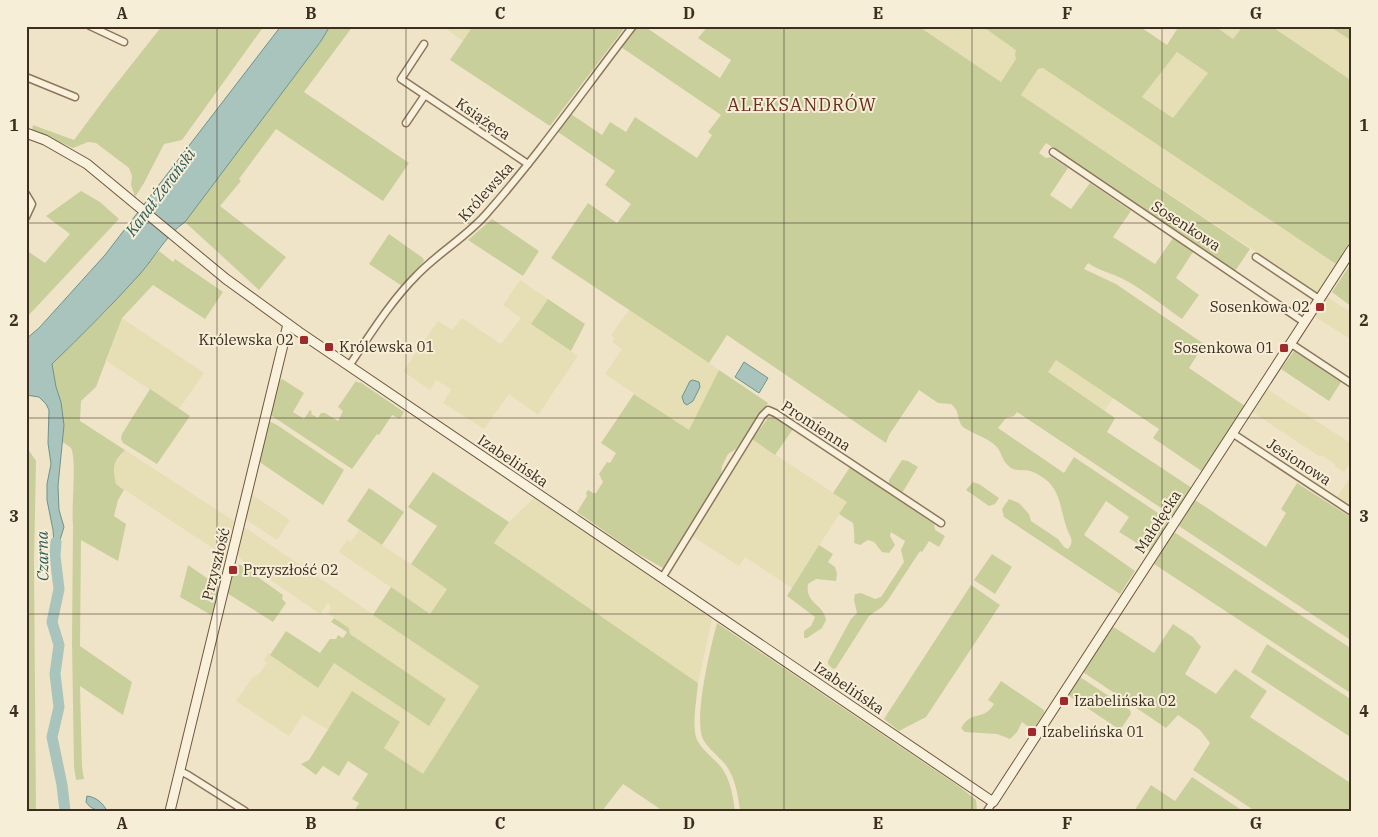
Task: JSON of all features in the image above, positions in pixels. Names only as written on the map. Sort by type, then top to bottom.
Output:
[{"type":"street","points":[[90,26],[124,42]]},
{"type":"street","name":"Królewska","points":[[349,366],[397,297],[438,254],[485,216],[528,164],[633,26]]},
{"type":"street","name":"Książęca","points":[[424,44],[401,79],[528,164]]},
{"type":"street","points":[[26,77],[75,97]]},
{"type":"street","points":[[406,123],[424,95]]},
{"type":"street","name":"Izabelińska","points":[[26,133],[45,140],[78,158],[226,279],[288,324],[993,802]]},
{"type":"street","name":"Sosenkowa","points":[[1053,152],[1304,322]]},
{"type":"street","points":[[26,194],[32,204],[26,217]]},
{"type":"street","name":"Małołęcka","points":[[987,811],[1352,249]]},
{"type":"street","points":[[1256,257],[1319,299]]},
{"type":"street","name":"Przyszłość","points":[[170,811],[288,324]]},
{"type":"street","points":[[1290,344],[1352,384]]},
{"type":"street","name":"Promienna","points":[[662,578],[762,416],[768,410],[776,413],[941,523]]},
{"type":"street","name":"Jesionowa","points":[[1232,434],[1352,512]]},
{"type":"street","points":[[180,771],[245,811]]},
{"type":"shaded area","points":[[442,26],[473,26],[463,41]]},
{"type":"shaded area","points":[[918,26],[982,26],[1017,50],[1017,59],[1001,82]]},
{"type":"shaded area","points":[[1215,26],[1243,26],[1233,39]]},
{"type":"shaded area","points":[[1271,26],[1329,26],[1352,41],[1352,81]]},
{"type":"shaded area","points":[[1177,52],[1208,73],[1173,118],[1142,97]]},
{"type":"shaded area","points":[[1043,68],[1336,264],[1318,293],[1021,95],[1038,69]]},
{"type":"shaded area","points":[[520,280],[548,299],[531,324],[578,356],[538,415],[509,394],[484,429],[443,403],[451,390],[449,388],[436,380],[430,390],[403,371],[438,321],[452,330],[462,318],[501,344],[521,318],[503,305]]},
{"type":"shaded area","points":[[1327,297],[1352,313],[1352,340],[1315,317]]},
{"type":"shaded area","points":[[629,310],[719,370],[689,430],[605,374],[622,349],[612,342],[615,338],[611,335]]},
{"type":"shaded area","points":[[122,318],[204,373],[179,409],[107,361]]},
{"type":"shaded area","points":[[1056,360],[1113,398],[1104,411],[1047,372]]},
{"type":"shaded area","points":[[1267,389],[1352,444],[1352,461],[1344,472],[1334,466],[1335,464],[1321,455],[1320,457],[1251,411]]},
{"type":"shaded area","points":[[752,439],[847,502],[792,588],[745,557],[739,566],[692,536]]},
{"type":"shaded area","points":[[125,450],[234,521],[226,557],[116,484],[114,464]]},
{"type":"shaded area","points":[[1350,477],[1352,478],[1352,510],[1336,499]]},
{"type":"shaded area","points":[[251,494],[290,520],[277,540],[245,519]]},
{"type":"shaded area","points":[[534,498],[712,619],[698,683],[494,543],[509,522]]},
{"type":"shaded area","points":[[244,527],[479,686],[423,775],[384,748],[400,722],[352,691],[328,730],[303,715],[289,736],[236,701],[252,678],[259,674],[267,663],[264,660],[268,653],[318,688],[334,663],[446,699],[350,634],[349,628],[328,613],[331,608],[328,603],[320,614],[243,561],[237,554]]},
{"type":"shaded area","points":[[359,530],[447,588],[430,614],[339,552],[347,540],[351,542]]},
{"type":"green space","points":[[162,26],[264,26],[182,140],[164,144],[135,197],[129,168],[96,143],[88,142],[73,148],[32,130],[33,125],[74,140]]},
{"type":"green space","points":[[330,26],[353,26],[304,92],[409,163],[383,201],[276,129],[239,179],[241,181],[220,206],[286,257],[259,290],[185,222],[321,41]]},
{"type":"green space","points":[[473,26],[626,26],[550,126],[450,60]]},
{"type":"green space","points":[[638,26],[644,26],[720,78],[731,60],[698,38],[708,26],[918,26],[1001,82],[1016,59],[1016,50],[982,26],[1139,26],[1167,45],[1179,26],[1215,26],[1233,39],[1243,26],[1271,26],[1352,81],[1352,238],[1336,264],[1043,68],[1038,69],[1021,95],[1250,249],[1235,271],[1046,143],[1039,153],[1046,158],[1051,157],[1068,168],[1050,195],[1071,209],[1090,183],[1131,211],[1113,237],[1155,264],[1173,238],[1193,252],[1176,278],[1199,295],[1182,319],[1123,279],[1088,263],[1084,269],[1116,284],[1204,344],[1189,368],[1245,406],[1203,472],[1153,438],[1159,429],[1056,360],[1048,372],[1115,418],[1107,432],[1192,488],[1173,516],[1017,412],[1014,416],[1006,418],[998,428],[1064,473],[1074,457],[1170,521],[1150,551],[1119,532],[1129,517],[1106,501],[1084,535],[1135,571],[1120,594],[1004,517],[1002,509],[1009,499],[1019,503],[1029,514],[1031,521],[1058,539],[1064,547],[1068,549],[1071,544],[1058,496],[1049,483],[1033,472],[1011,468],[993,443],[963,427],[956,410],[951,404],[938,403],[919,390],[889,435],[886,443],[727,335],[709,363],[551,258],[588,203],[617,223],[631,204],[605,185],[615,171],[558,132],[571,114],[602,135],[610,122],[626,132],[635,117],[697,158],[712,135],[708,132],[721,115],[621,47]],"holes":[[[1177,52],[1208,73],[1173,118],[1142,97]]]},
{"type":"green space","points":[[1329,26],[1352,26],[1352,41]]},
{"type":"green space","points":[[81,191],[100,202],[119,219],[26,318],[26,250],[45,263],[70,234],[46,216]]},
{"type":"green space","points":[[492,219],[539,251],[523,276],[468,240]]},
{"type":"green space","points":[[389,234],[423,258],[424,261],[402,286],[369,264]]},
{"type":"green space","points":[[159,251],[173,262],[175,259],[223,292],[205,319],[153,285],[122,318],[96,387],[81,401],[80,421],[125,450],[114,465],[116,484],[124,490],[118,500],[114,516],[126,524],[118,561],[81,540],[80,646],[132,682],[123,715],[80,686],[84,779],[76,780],[74,767],[72,642],[74,463],[71,448],[61,441],[64,425],[52,364],[107,310]]},
{"type":"green space","points":[[1352,262],[1352,307],[1332,292]]},
{"type":"green space","points":[[548,299],[585,324],[571,351],[531,324]]},
{"type":"green space","points":[[1294,351],[1341,382],[1329,401],[1281,369]]},
{"type":"green space","points":[[719,370],[768,403],[736,449],[728,454],[722,466],[721,475],[663,568],[633,551],[577,512],[587,496],[588,490],[596,493],[603,482],[599,474],[607,462],[610,463],[616,453],[601,443],[634,394],[689,430]]},
{"type":"green space","points":[[282,379],[304,393],[293,412],[304,419],[310,410],[311,414],[318,418],[321,413],[325,413],[338,421],[343,411],[338,407],[356,381],[404,412],[400,419],[392,415],[352,469],[272,416],[270,412],[276,383]]},
{"type":"green space","points":[[150,389],[190,416],[157,464],[123,443],[121,439],[122,434]]},
{"type":"green space","points":[[774,417],[793,429],[775,455],[752,439],[768,418]]},
{"type":"green space","points":[[268,422],[277,425],[344,470],[323,505],[258,461]]},
{"type":"green space","points":[[26,446],[36,461],[34,561],[36,811],[26,811]]},
{"type":"green space","points":[[902,460],[918,467],[902,493],[889,485],[889,480]]},
{"type":"green space","points":[[850,467],[934,524],[935,530],[945,536],[939,547],[929,541],[922,552],[920,551],[888,600],[869,616],[836,668],[833,669],[828,664],[828,661],[851,619],[857,613],[854,600],[855,594],[861,593],[875,599],[881,597],[904,562],[901,550],[905,541],[891,532],[890,536],[895,545],[889,553],[882,552],[874,542],[868,540],[860,545],[854,543],[853,523],[839,514],[847,502],[833,493]]},
{"type":"green space","points":[[433,472],[509,522],[494,543],[698,683],[695,718],[696,737],[700,745],[718,763],[727,776],[735,811],[663,811],[623,784],[602,811],[354,811],[359,803],[352,799],[368,774],[348,761],[339,776],[323,766],[316,775],[301,764],[309,760],[352,691],[400,722],[384,748],[423,774],[479,686],[373,615],[391,587],[430,614],[447,589],[411,564],[437,526],[408,507]]},
{"type":"green space","points":[[973,482],[999,498],[995,504],[989,506],[966,490]]},
{"type":"green space","points":[[1297,483],[1352,518],[1352,641],[1179,526],[1195,500],[1266,547],[1286,513],[1281,509]]},
{"type":"green space","points":[[369,488],[404,512],[382,545],[347,521]]},
{"type":"green space","points":[[1174,532],[1352,649],[1352,694],[1154,564]]},
{"type":"green space","points":[[819,545],[833,554],[828,562],[835,567],[836,581],[816,579],[808,584],[809,596],[822,610],[826,620],[822,628],[804,638],[804,631],[811,626],[815,617],[787,596]]},
{"type":"green space","points":[[992,554],[1012,567],[995,594],[974,580]]},
{"type":"green space","points":[[235,564],[241,565],[283,595],[282,599],[286,603],[273,622],[227,593]]},
{"type":"green space","points":[[188,565],[220,587],[213,616],[180,597]]},
{"type":"green space","points":[[971,585],[1000,605],[926,717],[899,731],[884,719]]},
{"type":"green space","points":[[334,618],[349,628],[350,634],[446,699],[429,726],[334,663],[318,688],[270,655],[286,631],[320,653],[330,639],[336,639],[338,635],[343,638],[347,632],[331,622]]},
{"type":"green space","points":[[717,623],[960,787],[976,800],[977,811],[740,811],[734,780],[725,764],[706,744],[701,731],[701,701]]},
{"type":"green space","points":[[1173,624],[1193,637],[1201,647],[1185,674],[1216,694],[1235,669],[1267,691],[1250,717],[1352,784],[1352,811],[1255,811],[1193,770],[1210,743],[1200,730],[1178,715],[1166,728],[1083,672],[1112,626],[1154,653]]},
{"type":"green space","points":[[1267,644],[1352,700],[1352,738],[1251,672]]},
{"type":"green space","points":[[1080,677],[1130,710],[1131,714],[1120,730],[1068,695]]},
{"type":"green space","points":[[1001,681],[1044,710],[1033,730],[1022,722],[1017,732],[1010,739],[997,734],[965,732],[961,728],[965,722],[986,713],[994,704],[988,700]]},
{"type":"green space","points":[[1192,777],[1243,811],[1134,811],[1151,785],[1175,801]]},
{"type":"water","name":"Kanał Żerański","points":[[281,26],[330,26],[321,41],[185,222],[172,233],[140,274],[119,297],[52,364],[64,425],[58,486],[59,510],[64,527],[55,556],[53,530],[47,500],[47,484],[51,464],[48,443],[49,410],[39,397],[26,395],[26,339],[39,328],[105,255]]},
{"type":"water","points":[[744,362],[768,378],[759,393],[735,377]]},
{"type":"water","points":[[690,381],[699,382],[700,387],[693,401],[687,405],[682,397]]},
{"type":"water","points":[[87,796],[99,801],[107,811],[90,807],[86,802]]},
{"type":"waterway","name":"Czarna","points":[[56,542],[55,556],[59,589],[52,622],[59,645],[55,674],[59,707],[52,737],[62,785],[65,811]]},
{"type":"place","name":"Sosenkowa 02","points":[[1320,307]]},
{"type":"place","name":"Królewska 02","points":[[304,340]]},
{"type":"place","name":"Królewska 01","points":[[329,347]]},
{"type":"place","name":"Sosenkowa 01","points":[[1284,348]]},
{"type":"place","name":"Przyszłość 02","points":[[233,570]]},
{"type":"place","name":"Izabelińska 02","points":[[1064,701]]},
{"type":"place","name":"Izabelińska 01","points":[[1032,732]]},
{"type":"district","name":"ALEKSANDRÓW","points":[[802,105]]}]
